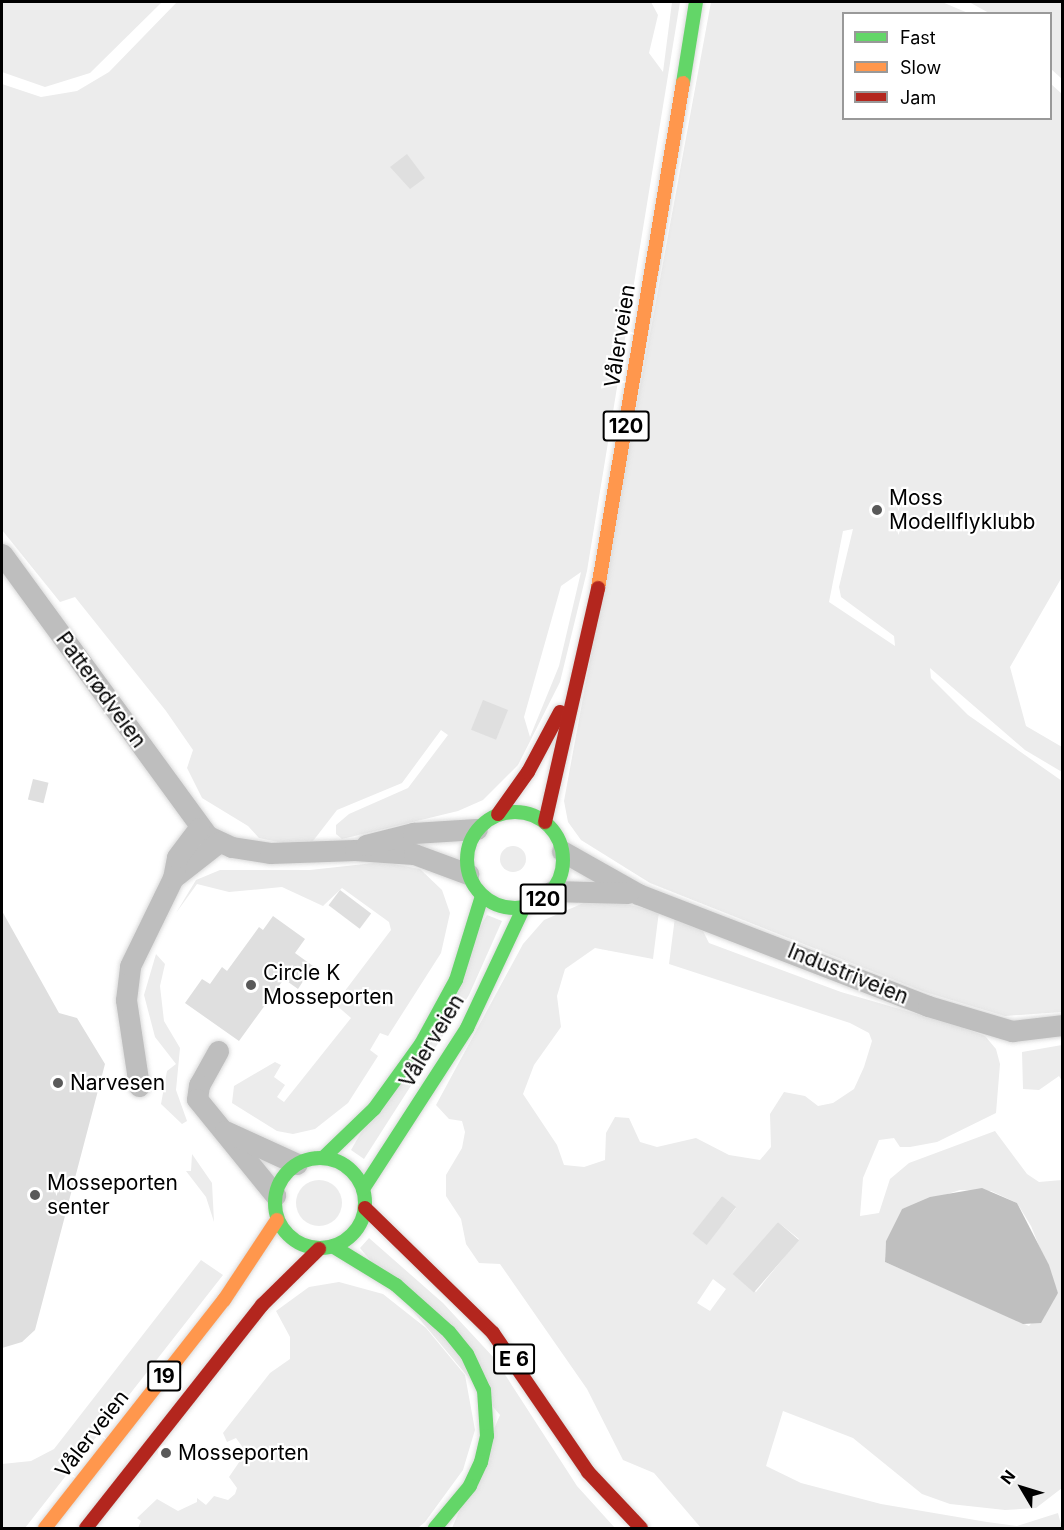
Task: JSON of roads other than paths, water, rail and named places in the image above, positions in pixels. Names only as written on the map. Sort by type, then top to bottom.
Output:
[{"type":"main road","name":"Vålerveien","points":[[545,822],[603,568],[696,2]]},
{"type":"main road","name":"Vålerveien","points":[[498,814],[528,772],[577,675]]},
{"type":"main road","points":[[498,814],[523,812],[545,822]]},
{"type":"main road","name":"120","points":[[477,829],[498,814]]},
{"type":"main road","name":"120","points":[[482,896],[502,907],[524,907],[552,891],[561,872],[562,851],[545,822]]},
{"type":"main road","points":[[477,829],[467,850],[468,874],[482,896]]},
{"type":"main road","name":"Vålerveien","points":[[323,1158],[374,1109],[421,1044],[456,980],[482,896]]},
{"type":"main road","name":"Vålerveien","points":[[363,1189],[467,1028],[524,907]]},
{"type":"main road","points":[[323,1158],[348,1167],[363,1189],[365,1208],[355,1233],[334,1246],[319,1249],[293,1241],[277,1220],[275,1195],[279,1182],[297,1164],[323,1158]]},
{"type":"main road","name":"E 6","points":[[365,1208],[493,1333],[588,1472],[640,1528]]},
{"type":"main road","name":"Vålerveien","points":[[45,1528],[224,1300],[277,1220]]},
{"type":"main road","name":"E 6","points":[[334,1246],[396,1285],[449,1332],[467,1354],[484,1390],[487,1436],[481,1462],[470,1486],[435,1528]]},
{"type":"main road","name":"19","points":[[86,1528],[262,1305],[319,1249]]},
{"type":"street","name":"Patterødveien","points":[[2,554],[199,828],[219,842],[270,853],[355,850],[414,854],[468,874]]},
{"type":"street","points":[[140,1086],[127,983],[136,951],[172,878],[177,857],[199,828]]},
{"type":"street","name":"Patterødveien","points":[[355,850],[413,832],[477,829]]},
{"type":"street","points":[[172,878],[219,842]]},
{"type":"street","name":"Industriveien","points":[[562,851],[638,894],[983,1025],[1012,1032],[1062,1025]]},
{"type":"street","name":"Industriveien","points":[[552,891],[638,894]]},
{"type":"street","points":[[218,1051],[199,1085],[197,1099],[275,1195]]},
{"type":"street","points":[[222,1130],[297,1164]]},
{"type":"place","name":"Moss Modellflyklubb","points":[[877,510]]},
{"type":"place","name":"Circle K Mosseporten","points":[[251,985]]},
{"type":"place","name":"Narvesen","points":[[58,1083]]},
{"type":"place","name":"Mosseporten senter","points":[[35,1195]]},
{"type":"place","name":"Mosseporten","points":[[166,1453]]}]
